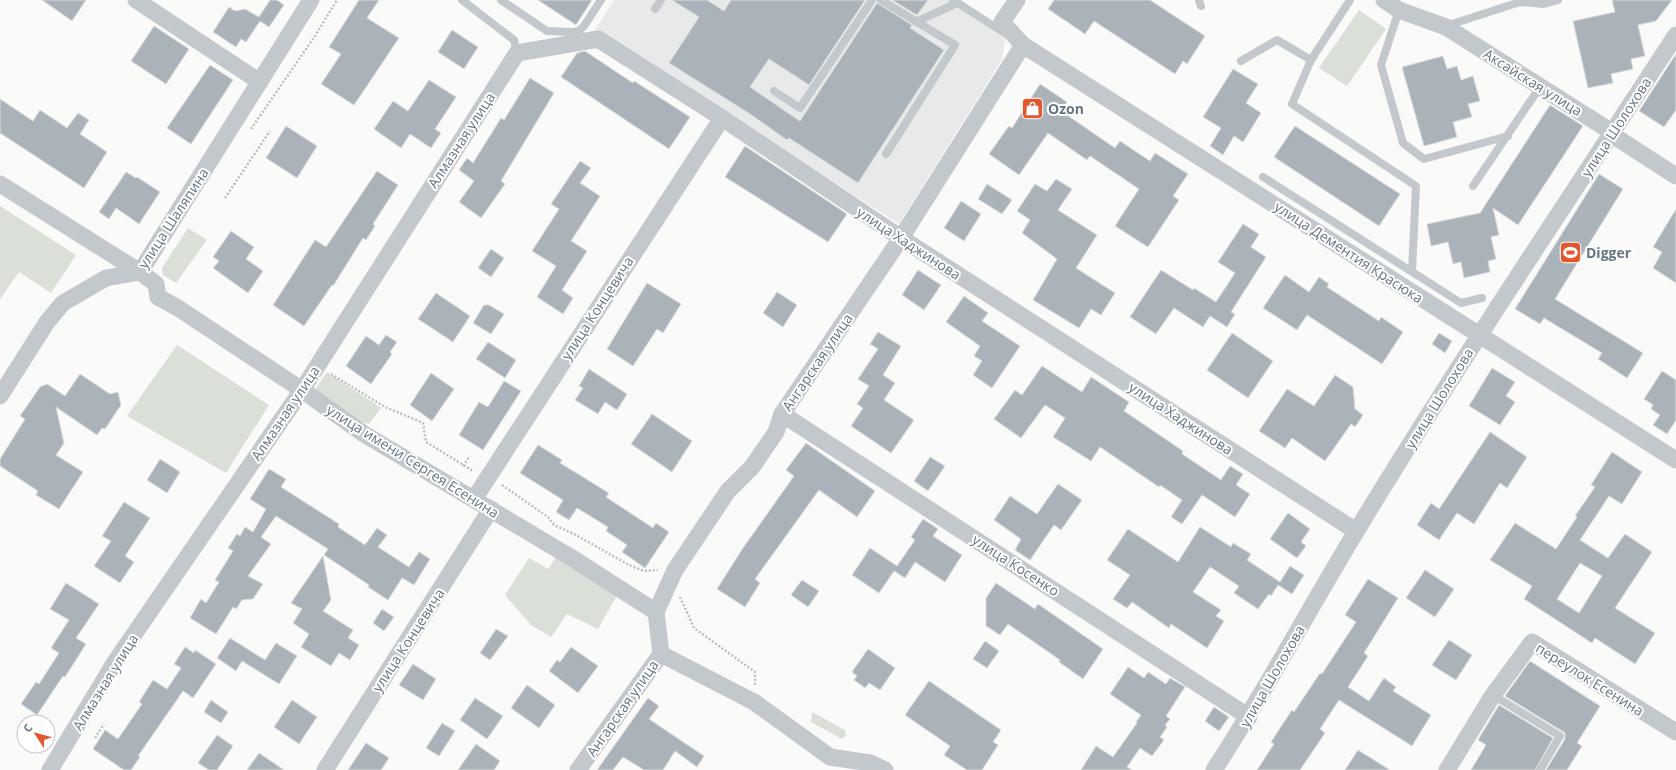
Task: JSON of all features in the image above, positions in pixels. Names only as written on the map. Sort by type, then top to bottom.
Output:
[{"type":"street","points":[[136,0],[260,82]]},
{"type":"street","name":"улица Шаляпина","points":[[0,396],[47,322],[63,302],[106,278],[140,272],[311,0]]},
{"type":"street","points":[[1017,0],[1002,22],[1023,45]]},
{"type":"street","name":"Аксайская улица","points":[[1384,0],[1399,10],[1446,27],[1604,127],[1611,134],[1676,176]]},
{"type":"street","name":"улица Шолохова","points":[[1214,770],[1249,717],[1356,531],[1478,335],[1676,34]]},
{"type":"street","name":"улица Хаджинова","points":[[517,53],[598,39],[722,118],[901,238],[1356,531]]},
{"type":"street","name":"Ангарская улица","points":[[578,770],[661,654],[656,612],[676,570],[728,491],[752,467],[776,432],[782,414],[901,238],[1023,45]]},
{"type":"street","name":"улица Дементия Красюка","points":[[1023,45],[1676,460]]},
{"type":"street","name":"Алмазная улица","points":[[50,770],[115,662],[302,390],[517,53]]},
{"type":"street","name":"улица Концевича","points":[[474,499],[722,118]]},
{"type":"street","name":"улица имени Сергея Есенина","points":[[0,184],[140,272],[156,284],[158,297],[178,308],[302,390],[364,434],[572,558],[656,612]]},
{"type":"street","name":"улица Косенко","points":[[782,414],[1115,628],[1249,717]]},
{"type":"street","name":"улица Концевича","points":[[325,770],[491,509]]},
{"type":"street","name":"переулок Есенина","points":[[1447,770],[1493,695],[1532,642],[1676,732]]},
{"type":"street","points":[[661,654],[754,702],[830,757],[870,763],[885,770]]},
{"type":"lane","points":[[462,0],[514,40],[517,53]]},
{"type":"lane","points":[[501,0],[547,31],[573,32],[579,31],[584,26],[601,0]]},
{"type":"lane","points":[[655,9],[661,0]]},
{"type":"lane","points":[[774,91],[800,108],[872,0]]},
{"type":"lane","points":[[881,0],[955,45],[886,154]]},
{"type":"lane","points":[[966,0],[968,9]]},
{"type":"lane","points":[[1350,0],[1311,60],[1292,104],[1416,186],[1412,271]]},
{"type":"lane","points":[[1446,27],[1519,1],[1544,4],[1558,0]]},
{"type":"lane","points":[[916,22],[955,1],[1023,45]]},
{"type":"lane","points":[[1399,10],[1381,65],[1403,143],[1424,158],[1508,136]]},
{"type":"lane","points":[[1241,61],[1278,40],[1311,60]]},
{"type":"lane","points":[[1473,186],[1540,87]]},
{"type":"lane","points":[[1263,177],[1461,303],[1482,298]]},
{"type":"lane","points":[[1493,695],[1560,736],[1540,770]]},
{"type":"path","points":[[247,134],[315,36],[337,0]]},
{"type":"path","points":[[225,198],[270,131]]},
{"type":"path","points":[[317,365],[384,407],[422,423],[426,442],[463,466],[470,456]]},
{"type":"path","points":[[94,738],[104,724]]},
{"type":"shaded area","points":[[614,0],[961,0],[1006,32],[1002,60],[899,224],[595,30]]},
{"type":"shaded area","points":[[1359,10],[1386,29],[1347,86],[1319,68]]},
{"type":"shaded area","points":[[0,206],[76,255],[51,293],[19,272],[0,299]]},
{"type":"shaded area","points":[[188,228],[207,240],[176,283],[163,275],[162,268]]},
{"type":"shaded area","points":[[177,345],[269,405],[226,473],[127,416]]},
{"type":"shaded area","points":[[327,372],[381,408],[369,424],[354,419],[313,393]]},
{"type":"shaded area","points":[[558,554],[619,592],[598,629],[567,614],[551,637],[531,625],[505,595],[529,558],[548,569]]},
{"type":"shaded area","points":[[812,712],[845,730],[846,736],[842,739],[811,722]]},
{"type":"building","points":[[42,0],[86,0],[72,21]]},
{"type":"building","points":[[270,0],[277,0],[284,5],[269,27],[260,21],[246,42],[241,39],[236,47],[213,32],[229,7],[235,11],[245,9],[259,17]]},
{"type":"building","points":[[359,0],[379,0],[367,18],[399,38],[354,105],[321,84],[341,54],[329,47]]},
{"type":"building","points":[[538,0],[592,0],[576,25]]},
{"type":"building","points":[[672,0],[707,0],[724,11],[731,0],[865,0],[809,85],[769,59],[750,87],[800,121],[877,3],[912,25],[910,28],[944,50],[858,183],[789,138],[787,140],[750,114],[669,63],[699,17]]},
{"type":"building","points":[[892,0],[928,0],[917,15]]},
{"type":"building","points":[[1054,0],[1150,0],[1205,36],[1187,64],[1183,61],[1175,74],[1094,21],[1085,34],[1048,9]]},
{"type":"building","points":[[1612,0],[1672,0],[1656,21],[1638,25],[1645,56],[1631,59],[1633,69],[1611,74],[1613,83],[1588,88],[1573,21],[1615,12]]},
{"type":"building","points":[[154,26],[189,49],[166,84],[131,61]]},
{"type":"building","points":[[452,30],[478,47],[464,69],[438,52]]},
{"type":"building","points":[[585,51],[633,83],[634,81],[690,117],[669,149],[561,77],[577,53]]},
{"type":"building","points":[[1676,54],[1676,110],[1664,127],[1639,111]]},
{"type":"building","points":[[1443,56],[1447,69],[1457,66],[1461,80],[1473,76],[1480,101],[1468,104],[1472,117],[1453,122],[1457,137],[1424,146],[1402,67]]},
{"type":"building","points":[[210,65],[233,80],[191,144],[167,128]]},
{"type":"building","points":[[1233,69],[1258,84],[1246,103],[1261,113],[1243,142],[1234,136],[1223,155],[1210,146],[1221,128],[1203,117]]},
{"type":"building","points":[[530,78],[554,93],[501,181],[505,184],[481,218],[459,202],[474,181],[459,170],[467,158],[473,163],[501,118],[504,120]]},
{"type":"building","points":[[429,80],[456,97],[435,129],[441,133],[431,148],[410,134],[401,148],[374,129],[393,101],[408,111]]},
{"type":"building","points":[[1040,84],[1067,102],[1061,111],[1115,148],[1120,141],[1150,161],[1155,153],[1188,174],[1173,196],[1179,200],[1148,247],[1115,226],[1139,189],[1090,156],[1087,160],[1048,133],[1019,175],[989,154],[1009,126],[1012,128]]},
{"type":"building","points":[[0,99],[33,121],[40,110],[67,128],[78,113],[89,120],[80,134],[107,152],[84,188],[0,133]]},
{"type":"building","points":[[1550,105],[1583,126],[1518,225],[1493,208],[1499,235],[1491,237],[1496,259],[1488,261],[1490,272],[1464,278],[1461,262],[1453,264],[1448,242],[1431,246],[1427,224],[1480,213]]},
{"type":"building","points":[[286,126],[317,146],[297,178],[266,158]]},
{"type":"building","points":[[1295,126],[1400,194],[1379,226],[1274,157]]},
{"type":"building","points":[[745,146],[847,214],[828,242],[725,177]]},
{"type":"building","points":[[580,161],[591,168],[580,183],[600,196],[571,241],[587,251],[562,290],[573,298],[563,314],[537,297],[556,266],[532,251],[559,209],[551,204]]},
{"type":"building","points":[[377,171],[398,185],[373,224],[375,226],[366,240],[363,238],[333,286],[332,285],[304,326],[273,305],[315,240],[326,247]]},
{"type":"building","points":[[126,172],[136,178],[137,177],[160,192],[139,224],[116,208],[109,219],[99,212]]},
{"type":"building","points":[[1599,174],[1623,189],[1555,299],[1643,353],[1627,378],[1598,359],[1602,353],[1544,318],[1540,324],[1515,309]]},
{"type":"building","points":[[1056,179],[1072,189],[1058,210],[1097,235],[1076,268],[1115,293],[1101,315],[1091,309],[1079,328],[1033,300],[1057,259],[1022,233],[1030,220],[1017,211],[1035,184],[1047,191]]},
{"type":"building","points":[[987,184],[1012,200],[1002,214],[978,199]]},
{"type":"building","points":[[961,201],[981,214],[964,241],[944,228]]},
{"type":"building","points":[[1676,209],[1676,283],[1653,268],[1662,252],[1653,247]]},
{"type":"building","points":[[1243,224],[1259,234],[1251,247],[1266,257],[1231,312],[1235,314],[1227,327],[1210,316],[1203,327],[1174,308],[1156,334],[1130,317],[1161,270],[1216,302],[1235,273],[1218,262]]},
{"type":"building","points":[[231,231],[254,247],[246,259],[263,271],[248,293],[213,268],[219,261],[213,257]]},
{"type":"building","points":[[491,249],[504,258],[491,277],[478,268]]},
{"type":"building","points":[[918,270],[941,285],[924,310],[902,295]]},
{"type":"building","points":[[1285,275],[1309,292],[1319,277],[1329,284],[1327,287],[1379,321],[1381,317],[1403,332],[1382,364],[1307,315],[1297,330],[1263,308]]},
{"type":"building","points":[[647,283],[681,304],[663,333],[657,329],[633,366],[607,349]]},
{"type":"building","points":[[777,292],[797,305],[783,327],[763,313]]},
{"type":"building","points":[[436,293],[470,316],[453,342],[418,319]]},
{"type":"building","points":[[964,296],[988,313],[982,321],[1020,346],[992,388],[973,375],[982,361],[974,356],[980,346],[946,322]]},
{"type":"building","points":[[484,305],[489,305],[504,314],[491,334],[473,323]]},
{"type":"building","points":[[878,332],[901,346],[883,375],[895,383],[884,400],[914,420],[891,453],[851,426],[863,408],[857,404],[869,386],[858,379],[878,349],[870,344]]},
{"type":"building","points":[[1232,333],[1273,361],[1248,398],[1207,370]]},
{"type":"building","points":[[1439,333],[1452,341],[1445,353],[1432,344]]},
{"type":"building","points":[[386,335],[397,342],[390,352],[392,354],[371,384],[346,366],[366,336],[379,345]]},
{"type":"building","points":[[488,342],[516,360],[505,378],[476,359]]},
{"type":"building","points":[[1042,366],[1082,392],[1091,377],[1129,402],[1124,411],[1183,451],[1182,454],[1221,480],[1230,466],[1243,474],[1236,485],[1250,494],[1235,517],[1202,495],[1182,524],[1171,517],[1182,500],[1160,485],[1159,487],[1100,447],[1091,461],[1053,437],[1065,418],[1045,405],[1021,438],[994,419],[1015,390],[1022,395]]},
{"type":"building","points":[[1492,368],[1515,382],[1506,396],[1515,402],[1500,425],[1469,406]]},
{"type":"building","points":[[589,369],[627,394],[617,410],[605,402],[598,414],[575,400],[583,388],[579,386]]},
{"type":"building","points":[[1662,371],[1676,380],[1676,420],[1667,434],[1653,425],[1660,415],[1651,409],[1653,405],[1644,399]]},
{"type":"building","points":[[431,373],[454,389],[432,421],[410,405]]},
{"type":"building","points":[[80,374],[110,394],[118,392],[121,405],[105,429],[102,428],[97,435],[56,407],[64,443],[56,455],[83,472],[59,509],[36,495],[38,491],[0,466],[0,459],[25,419],[20,416],[40,387],[47,384],[65,396]]},
{"type":"building","points":[[1335,375],[1353,387],[1355,409],[1363,415],[1355,427],[1351,424],[1325,461],[1292,438],[1285,448],[1259,431],[1287,389],[1314,406]]},
{"type":"building","points":[[504,381],[521,391],[483,450],[459,435],[479,402],[488,407]]},
{"type":"building","points":[[652,414],[692,441],[672,472],[631,444]]},
{"type":"building","points":[[1490,432],[1527,457],[1507,488],[1500,483],[1474,524],[1457,513],[1439,540],[1417,525],[1431,503],[1439,509]]},
{"type":"building","points":[[806,443],[875,491],[857,517],[819,490],[755,579],[760,583],[745,607],[717,589],[743,548],[794,476],[786,470]]},
{"type":"building","points":[[538,445],[562,460],[560,463],[609,493],[606,497],[653,528],[656,523],[669,532],[645,568],[622,552],[627,545],[606,531],[608,527],[577,508],[569,520],[556,512],[563,500],[520,473]]},
{"type":"building","points":[[1612,452],[1642,472],[1622,504],[1609,496],[1580,540],[1608,558],[1625,534],[1652,552],[1615,608],[1655,633],[1635,664],[1595,638],[1592,643],[1524,599],[1532,586],[1490,560],[1515,523],[1556,549],[1577,517],[1575,516],[1595,487],[1591,485]],"holes":[[[1580,563],[1602,576],[1579,613],[1557,599]]]},
{"type":"building","points":[[930,457],[945,466],[928,491],[914,481]]},
{"type":"building","points":[[160,459],[180,472],[167,493],[147,480]]},
{"type":"building","points":[[269,469],[286,479],[281,487],[339,524],[338,527],[365,545],[377,528],[387,535],[378,547],[409,567],[419,552],[430,559],[414,585],[402,578],[388,600],[368,587],[369,585],[324,555],[328,549],[276,516],[261,537],[271,544],[248,576],[263,584],[253,599],[242,600],[236,609],[233,607],[216,634],[190,618],[201,599],[206,603],[219,582],[215,580],[233,551],[228,548],[237,534],[240,536],[245,527],[253,532],[266,509],[250,499]]},
{"type":"building","points":[[1058,484],[1082,500],[1061,530],[1054,525],[1030,560],[1015,550],[1021,539],[994,520],[1010,496],[1037,514]]},
{"type":"building","points":[[124,502],[150,518],[125,556],[134,562],[120,583],[94,566],[111,541],[102,536]]},
{"type":"building","points":[[1288,513],[1310,529],[1301,542],[1306,546],[1297,558],[1270,539]]},
{"type":"building","points":[[923,519],[938,529],[933,536],[962,555],[945,582],[915,562],[905,578],[894,571],[879,593],[852,575],[870,548],[897,566],[915,540],[911,537]]},
{"type":"building","points":[[1200,527],[1231,547],[1233,543],[1251,554],[1247,560],[1280,582],[1290,566],[1304,575],[1292,594],[1278,585],[1271,596],[1269,594],[1258,609],[1234,593],[1239,586],[1210,567],[1193,592],[1221,610],[1216,616],[1224,621],[1207,648],[1171,624],[1169,628],[1132,602],[1127,608],[1113,599],[1130,575],[1107,560],[1128,529],[1178,562]]},
{"type":"building","points":[[323,556],[331,600],[323,611],[353,630],[348,638],[359,645],[350,660],[339,653],[331,666],[301,647],[309,634],[293,623],[302,609],[291,603]]},
{"type":"building","points":[[1425,570],[1454,589],[1435,617],[1406,598]]},
{"type":"building","points":[[1368,579],[1398,598],[1364,653],[1368,656],[1348,687],[1369,701],[1384,678],[1396,687],[1393,691],[1431,715],[1412,746],[1339,700],[1320,729],[1325,733],[1300,770],[1257,770],[1274,744],[1271,742],[1292,710],[1294,712],[1320,673],[1322,674],[1356,622],[1345,615]]},
{"type":"building","points":[[802,580],[819,591],[808,607],[791,595]]},
{"type":"building","points":[[66,583],[99,604],[76,638],[86,644],[65,677],[63,676],[38,714],[36,714],[21,704],[36,682],[39,684],[59,653],[51,648],[69,620],[50,609]]},
{"type":"building","points":[[996,583],[1035,609],[1038,604],[1103,649],[1083,679],[1059,662],[1060,660],[1008,624],[1000,635],[986,626],[986,598]]},
{"type":"building","points":[[382,609],[394,617],[384,631],[373,623]]},
{"type":"building","points":[[496,629],[508,636],[490,660],[480,653]]},
{"type":"building","points":[[230,638],[265,660],[276,643],[297,656],[279,684],[242,661],[236,671],[217,658]]},
{"type":"building","points":[[1449,640],[1472,655],[1456,680],[1432,665]]},
{"type":"building","points":[[985,641],[999,651],[987,668],[973,659]]},
{"type":"building","points":[[185,647],[194,653],[195,650],[216,664],[193,698],[183,691],[138,756],[140,757],[131,770],[124,770],[93,749],[105,730],[118,739],[142,704],[139,702],[153,680],[167,689],[181,668],[174,664]]},
{"type":"building","points":[[571,647],[598,666],[578,693],[549,671],[557,660],[560,662]]},
{"type":"building","points":[[868,649],[895,668],[880,690],[869,683],[865,688],[854,680],[857,676],[852,672]]},
{"type":"building","points":[[1530,661],[1600,706],[1577,743],[1582,746],[1567,770],[1546,770],[1565,739],[1565,733],[1505,696]]},
{"type":"building","points":[[413,664],[436,679],[423,700],[399,685]]},
{"type":"building","points":[[1128,667],[1144,678],[1148,672],[1166,684],[1170,678],[1185,687],[1166,716],[1170,719],[1165,725],[1167,727],[1160,737],[1164,740],[1152,756],[1140,748],[1127,767],[1132,770],[1081,770],[1096,746],[1113,757],[1141,715],[1110,694]]},
{"type":"building","points":[[929,681],[1001,730],[993,742],[998,745],[982,770],[967,770],[944,755],[950,746],[905,715]]},
{"type":"building","points":[[527,685],[555,705],[539,728],[511,708]]},
{"type":"building","points":[[475,698],[503,716],[487,739],[460,720]]},
{"type":"building","points":[[648,698],[659,706],[649,719],[704,756],[697,767],[675,751],[663,770],[644,770],[623,757],[613,770],[597,770]]},
{"type":"building","points":[[211,700],[228,712],[221,723],[204,712]]},
{"type":"building","points":[[292,700],[317,717],[299,744],[274,727]]},
{"type":"building","points":[[1499,705],[1553,738],[1535,770],[1471,770],[1486,745],[1478,740]]},
{"type":"building","points":[[1214,707],[1229,717],[1219,731],[1205,721]]},
{"type":"building","points":[[442,723],[455,731],[439,756],[426,748]]},
{"type":"building","points":[[217,735],[233,746],[217,770],[209,770],[198,763]]},
{"type":"building","points":[[366,743],[389,758],[381,770],[348,770]]},
{"type":"building","points":[[476,744],[500,761],[494,770],[458,770]]},
{"type":"building","points":[[1358,750],[1390,770],[1345,770]]},
{"type":"building","points":[[259,753],[284,770],[247,770]]},
{"type":"place","name":"Ozon","points":[[1032,108]]},
{"type":"place","name":"Digger","points":[[1570,252]]}]
